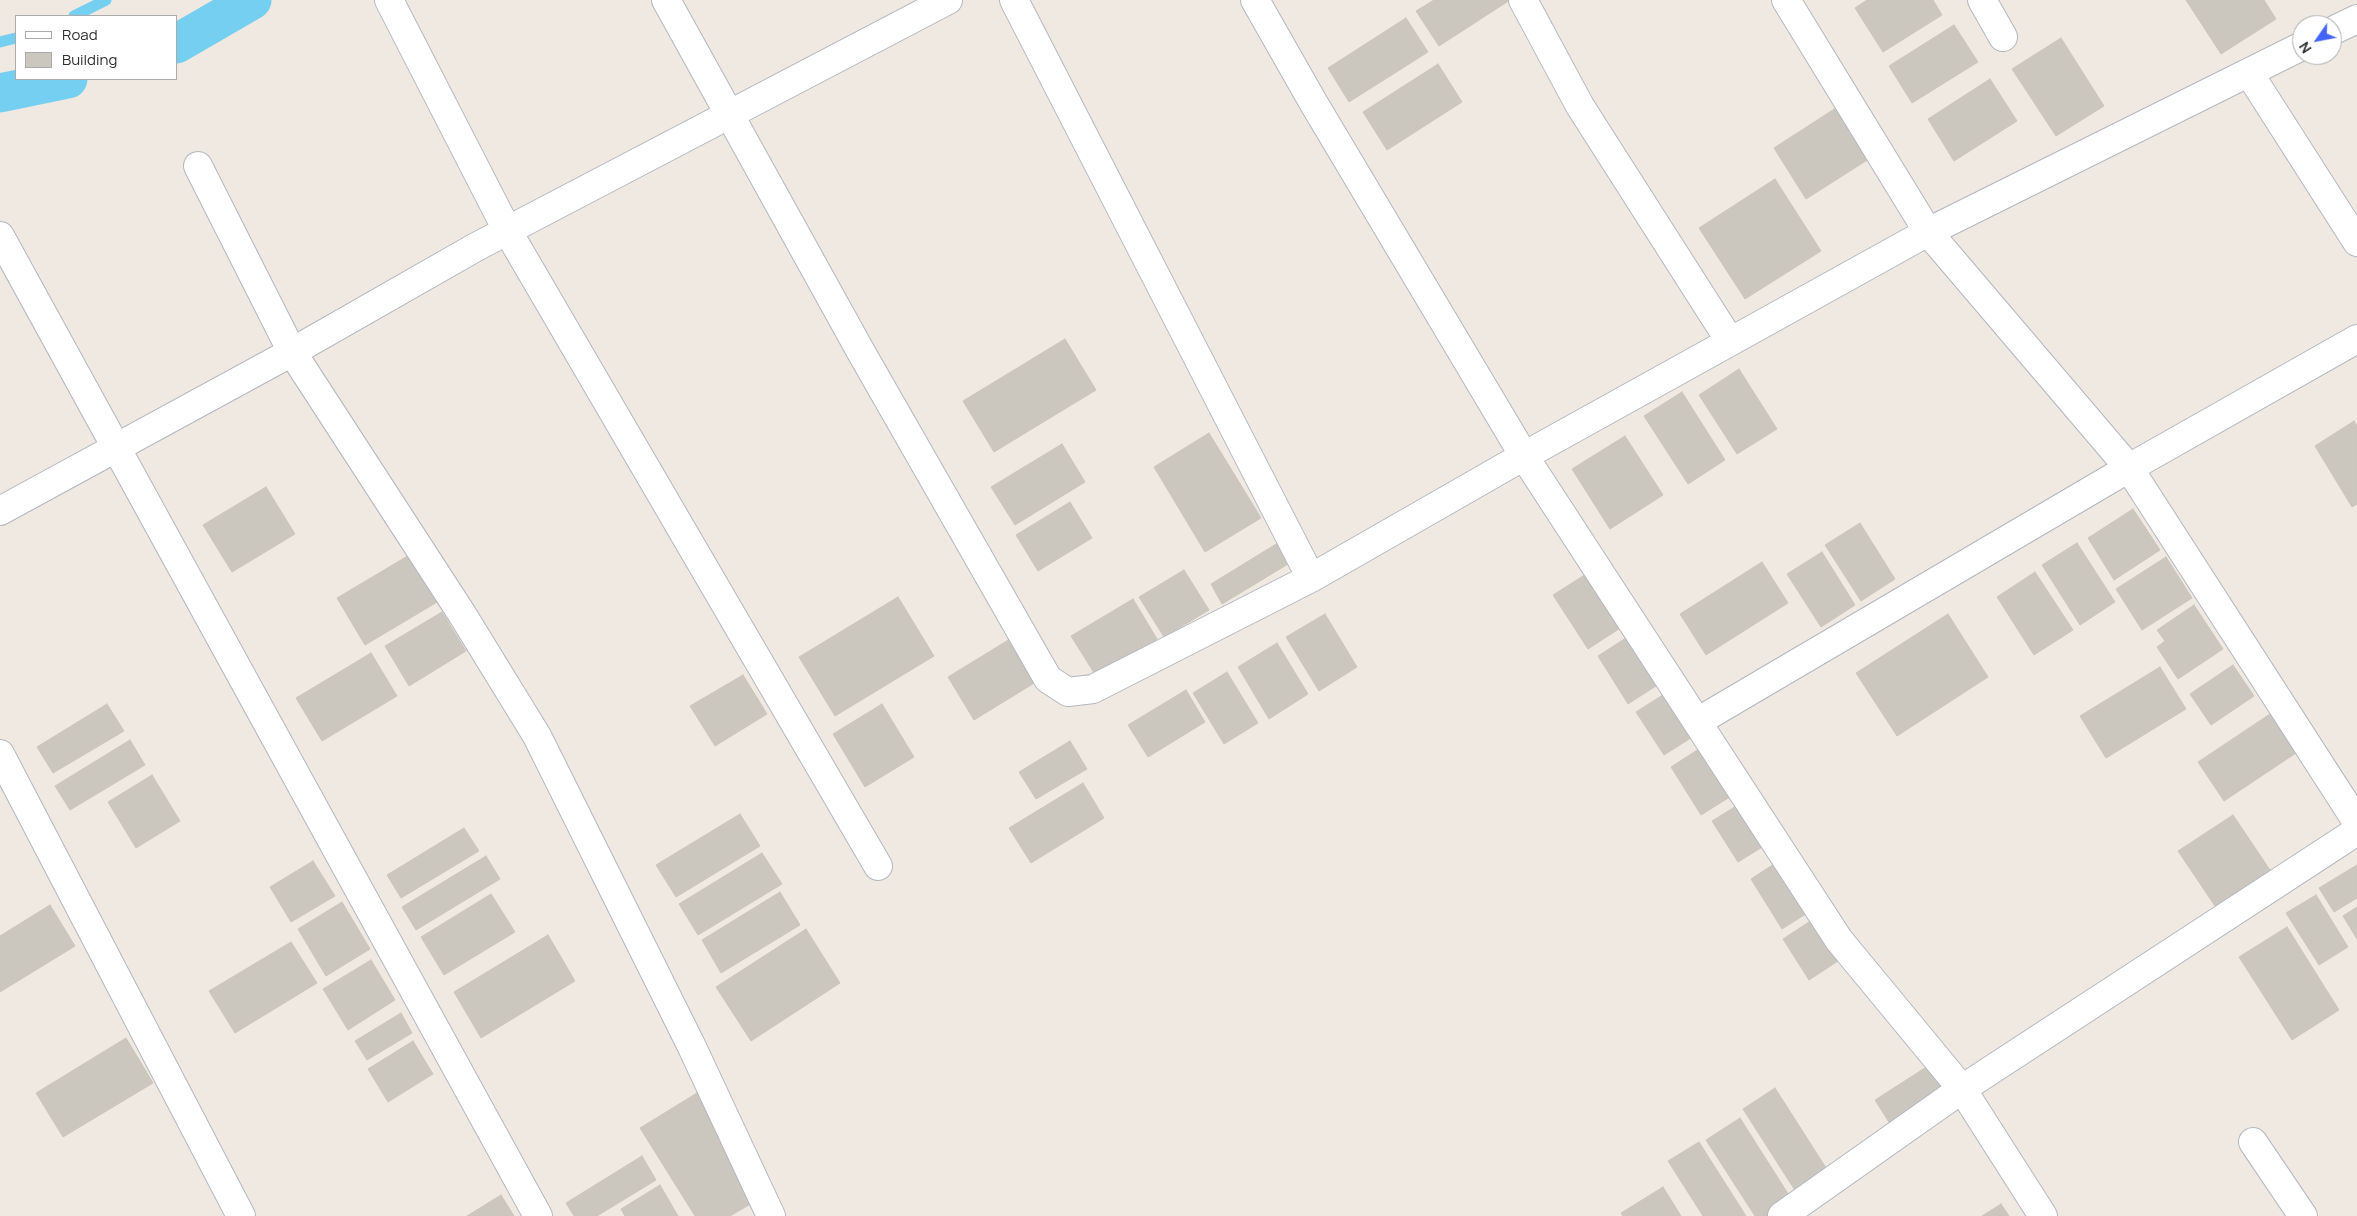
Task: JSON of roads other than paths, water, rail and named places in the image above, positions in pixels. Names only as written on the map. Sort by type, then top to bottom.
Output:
[{"type":"street","points":[[666,0],[862,352],[1048,679],[1068,692],[1093,689],[1311,578],[1524,456],[1928,232],[2292,51]]},
{"type":"street","points":[[0,510],[292,352],[507,230],[948,0]]},
{"type":"street","points":[[1014,0],[1311,578]]},
{"type":"street","points":[[1255,0],[1318,110],[1524,456],[1839,940],[1962,1089],[2043,1216]]},
{"type":"street","points":[[1524,0],[1580,106],[1730,341]]},
{"type":"street","points":[[1786,0],[1928,232],[2129,468],[2357,822]]},
{"type":"street","points":[[1982,0],[2003,37]]},
{"type":"street","points":[[391,3],[507,230],[878,866]]},
{"type":"street","points":[[2342,27],[2357,19]]},
{"type":"street","points":[[2249,73],[2357,242]]},
{"type":"street","points":[[198,166],[292,352],[462,614],[537,736],[691,1045],[772,1216]]},
{"type":"street","points":[[0,236],[115,449],[538,1216]]},
{"type":"street","points":[[1697,722],[2129,468],[2357,340]]},
{"type":"street","points":[[0,754],[242,1216]]},
{"type":"street","points":[[1782,1216],[1962,1089],[2357,831]]},
{"type":"street","points":[[2253,1142],[2303,1216]]},
{"type":"waterway","points":[[76,15],[106,0]]},
{"type":"waterway","points":[[178,43],[252,0]]},
{"type":"waterway","points":[[0,42],[15,38]]},
{"type":"waterway","points":[[0,93],[63,80]]}]
